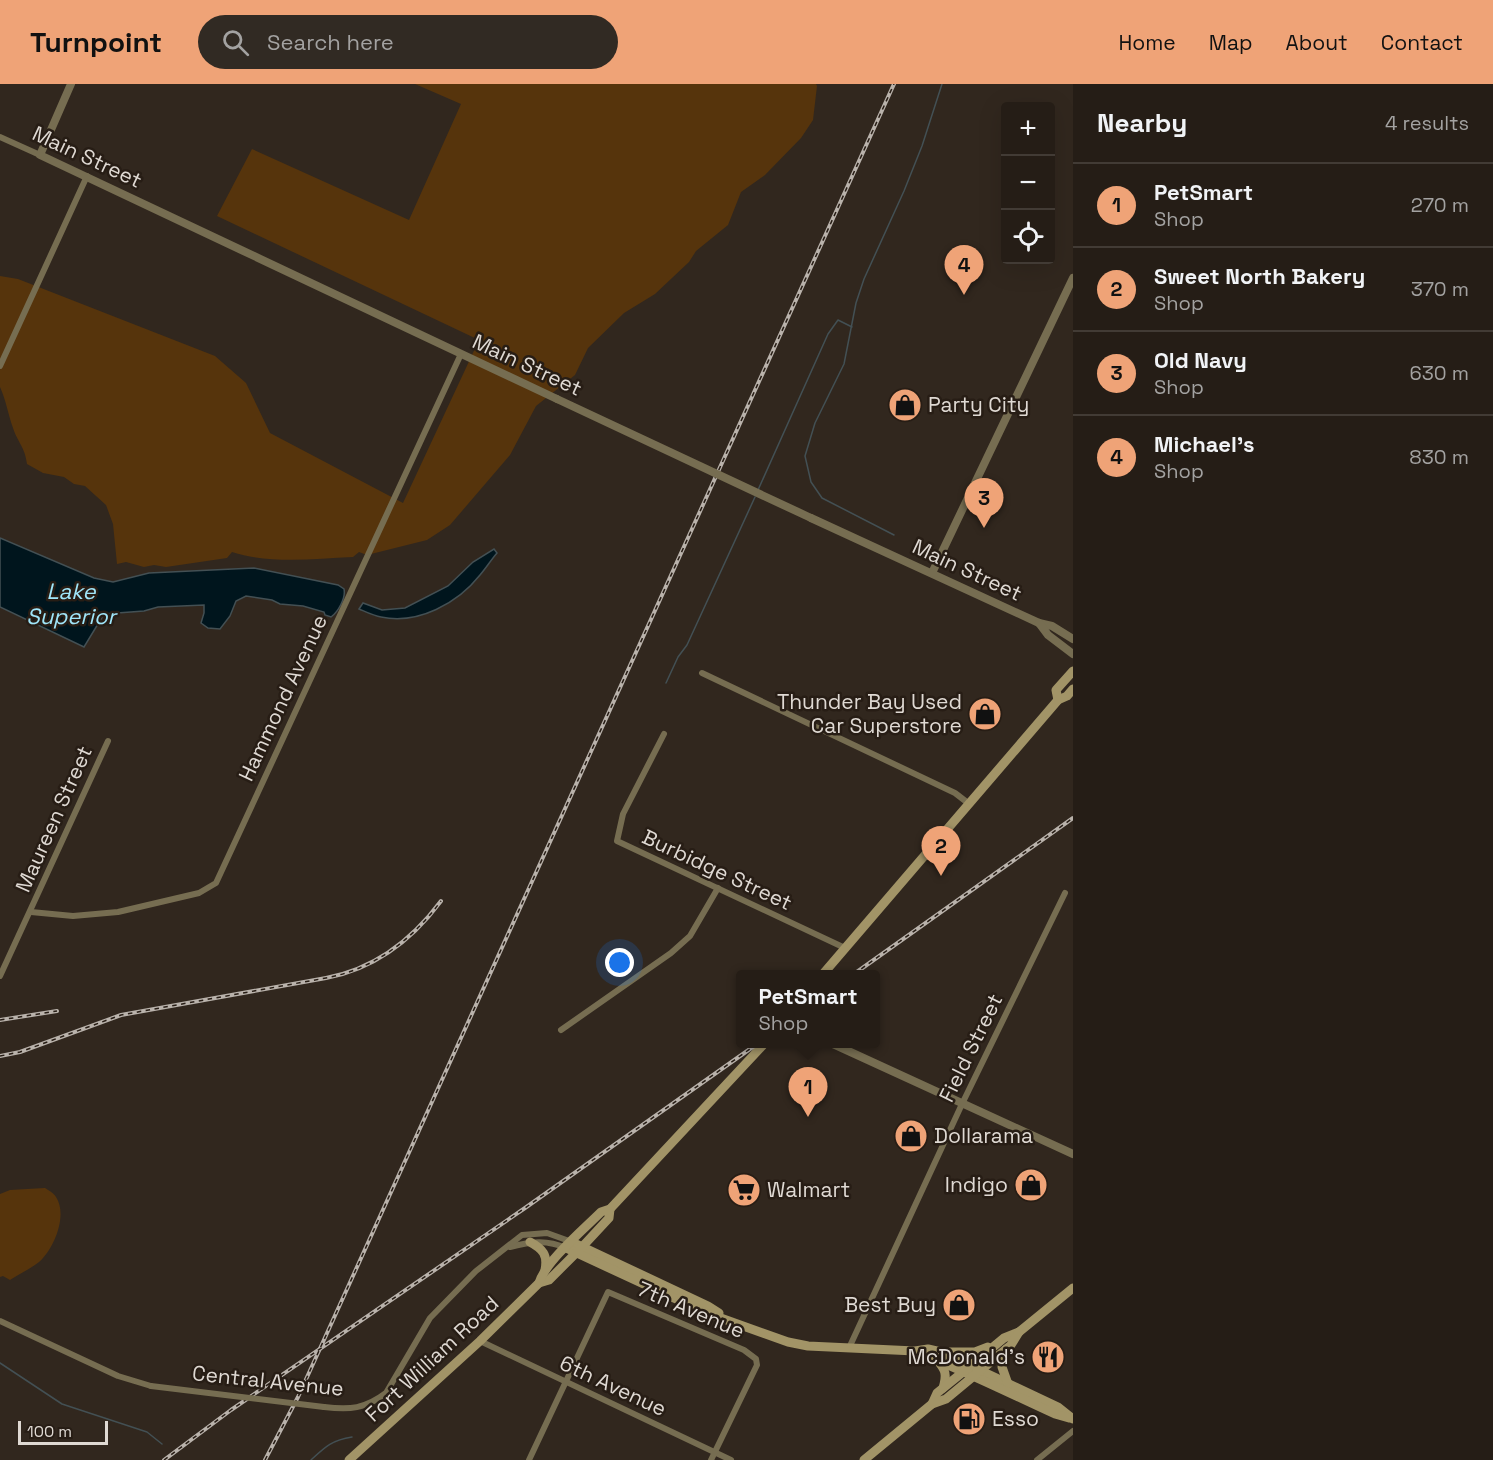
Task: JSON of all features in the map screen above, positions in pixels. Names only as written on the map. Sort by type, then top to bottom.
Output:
[{"type":"main road","points":[[1058,700],[1056,690],[1073,671]]},
{"type":"main road","points":[[827,970],[1058,700],[1067,696],[1073,689]]},
{"type":"main road","name":"Fort William Road","points":[[349,1460],[480,1341],[539,1283],[545,1270],[601,1212],[610,1209],[760,1048]]},
{"type":"main road","name":"Fort William Road","points":[[539,1283],[549,1280],[579,1250],[609,1218],[610,1209]]},
{"type":"main road","points":[[530,1242],[544,1252],[545,1270]]},
{"type":"main road","name":"Central Avenue","points":[[569,1245],[704,1312],[798,1345],[915,1351],[938,1355],[967,1368],[981,1370],[1058,1407],[1073,1419]]},
{"type":"main road","points":[[932,1404],[937,1393],[967,1368],[1002,1346],[1073,1288]]},
{"type":"main road","points":[[943,1388],[947,1376],[938,1355],[975,1352],[1002,1346]]},
{"type":"main road","points":[[864,1460],[932,1404],[946,1399],[973,1377],[1002,1346]]},
{"type":"main road","points":[[1002,1346],[1002,1367],[1008,1384]]},
{"type":"main road","name":"Central Avenue","points":[[967,1368],[973,1377],[1055,1414],[1073,1419]]},
{"type":"street","points":[[40,155],[71,84]]},
{"type":"street","name":"Main Street","points":[[0,137],[811,518],[1039,623],[1052,626],[1073,639]]},
{"type":"street","points":[[0,366],[87,176]]},
{"type":"street","points":[[932,573],[1073,278]]},
{"type":"street","name":"Hammond Avenue","points":[[31,912],[73,916],[118,912],[199,893],[216,883],[461,354]]},
{"type":"street","name":"Main Street","points":[[1039,623],[1048,635],[1073,654]]},
{"type":"street","points":[[702,673],[955,793],[968,803]]},
{"type":"street","name":"Burbidge Street","points":[[664,734],[623,814],[617,841],[845,948]]},
{"type":"street","name":"Maureen Street","points":[[0,976],[108,741]]},
{"type":"street","points":[[561,1030],[684,942],[697,928],[718,888]]},
{"type":"street","name":"Field Street","points":[[849,1348],[962,1104],[1065,893]]},
{"type":"street","points":[[842,1048],[1073,1154]]},
{"type":"street","name":"Central Avenue","points":[[0,1321],[118,1376],[151,1386],[341,1409],[360,1408],[386,1393],[430,1318],[476,1271],[522,1235],[547,1233],[569,1245]]},
{"type":"street","name":"Central Avenue","points":[[506,1248],[530,1242],[569,1245]]},
{"type":"street","name":"7th Avenue","points":[[566,1382],[608,1292],[744,1350],[752,1355],[756,1362],[715,1453]]},
{"type":"street","name":"6th Avenue","points":[[480,1341],[731,1460]]},
{"type":"street","points":[[529,1460],[566,1382]]},
{"type":"street","points":[[1037,1460],[1073,1431]]},
{"type":"street","points":[[711,1460],[715,1453]]},
{"type":"shaded area","points":[[415,84],[816,84],[817,86],[813,120],[801,138],[765,175],[741,192],[728,225],[696,251],[689,262],[655,294],[624,313],[588,348],[575,375],[536,406],[510,455],[450,525],[427,540],[367,555],[359,552],[353,557],[276,559],[232,552],[227,558],[166,567],[154,565],[144,567],[126,562],[117,564],[113,524],[106,505],[85,486],[74,484],[64,477],[43,473],[27,464],[0,387],[0,276],[18,279],[215,356],[246,383],[270,433],[403,503],[479,340],[217,216],[252,149],[409,220],[461,104]]},
{"type":"shaded area","points":[[45,1188],[55,1196],[61,1213],[58,1231],[50,1249],[36,1265],[10,1280],[3,1276],[0,1277],[0,1194],[10,1190]]},
{"type":"water","name":"Lake Superior","points":[[0,538],[94,578],[113,582],[149,573],[254,568],[338,585],[344,589],[344,596],[339,608],[331,617],[325,615],[324,612],[303,606],[280,604],[272,600],[246,596],[236,601],[230,616],[220,629],[208,628],[201,623],[204,605],[158,607],[144,611],[104,614],[84,647],[0,607]]},
{"type":"water","points":[[494,549],[497,553],[471,585],[449,603],[436,610],[423,615],[395,619],[370,614],[359,609],[363,603],[382,610],[405,608],[448,586],[473,562]]},
{"type":"waterway","points":[[894,535],[822,498],[811,482],[805,456],[815,423],[844,364],[856,303],[864,279],[904,191],[922,146],[942,84]]},
{"type":"waterway","points":[[758,490],[828,334],[838,320],[852,327]]},
{"type":"waterway","points":[[666,683],[678,657],[687,645],[755,497]]},
{"type":"waterway","points":[[0,1363],[62,1404],[147,1432],[162,1444]]},
{"type":"waterway","points":[[311,1460],[329,1445],[352,1437]]},
{"type":"railway","points":[[265,1460],[298,1397],[894,84]]},
{"type":"railway","points":[[860,970],[1073,818]]},
{"type":"railway","points":[[0,1056],[20,1052],[121,1015],[344,974],[391,951],[418,928],[441,901]]},
{"type":"railway","points":[[0,1020],[57,1011]]},
{"type":"railway","points":[[164,1460],[231,1410],[525,1208],[751,1048]]},
{"type":"place","name":"Michael's","points":[[964,295]]},
{"type":"place","name":"Party City","points":[[905,405]]},
{"type":"place","name":"Old Navy","points":[[984,528]]},
{"type":"place","name":"Thunder Bay Used Car Superstore","points":[[985,714]]},
{"type":"place","name":"Sweet North Bakery","points":[[941,876]]},
{"type":"place","name":"PetSmart","points":[[808,1117]]},
{"type":"place","name":"Dollarama","points":[[911,1136]]},
{"type":"place","name":"Indigo","points":[[1031,1185]]},
{"type":"place","name":"Walmart","points":[[744,1190]]},
{"type":"place","name":"Best Buy","points":[[959,1305]]},
{"type":"place","name":"McDonald's","points":[[1048,1357]]},
{"type":"place","name":"Esso","points":[[969,1419]]}]
